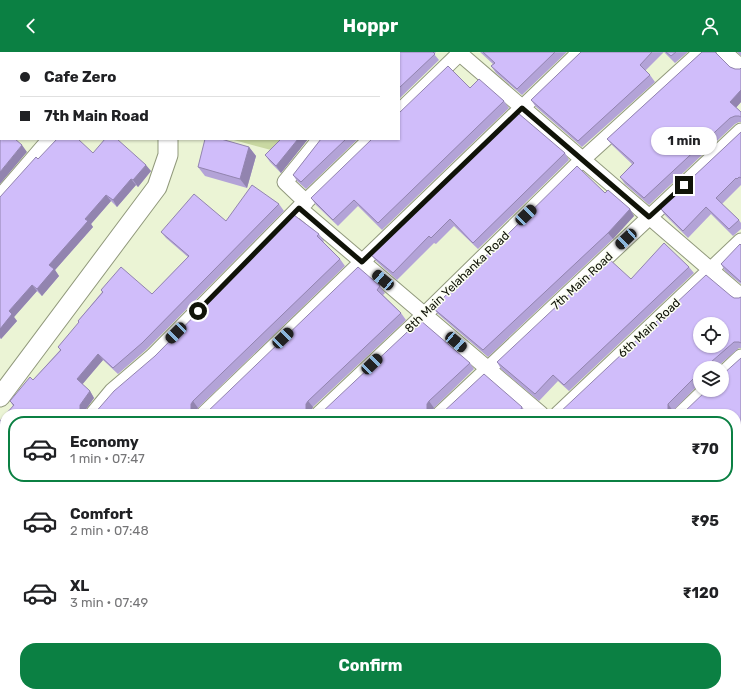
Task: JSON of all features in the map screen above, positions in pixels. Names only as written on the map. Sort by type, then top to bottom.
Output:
[{"type":"street","points":[[400,111],[459,52],[741,296]]},
{"type":"street","points":[[209,409],[580,52]]},
{"type":"street","name":"8th Main Yelahanka Road","points":[[324,409],[424,315],[582,160],[701,52]]},
{"type":"street","points":[[724,52],[741,67]]},
{"type":"street","name":"7th Main Road","points":[[445,409],[741,131]]},
{"type":"street","points":[[0,197],[49,140]]},
{"type":"street","points":[[0,397],[157,188],[168,155],[168,140]]},
{"type":"street","points":[[319,140],[285,182],[302,205],[362,262],[535,409]]},
{"type":"street","points":[[97,409],[112,391],[153,356],[302,205],[370,140]]},
{"type":"street","name":"6th Main Road","points":[[563,409],[741,241]]},
{"type":"street","points":[[729,368],[741,357]]},
{"type":"street","points":[[686,409],[699,397]]},
{"type":"green space","points":[[234,140],[283,140],[275,151]]},
{"type":"building","points":[[400,52],[433,52],[435,54],[400,87]]},
{"type":"building","points":[[483,52],[555,52],[517,89],[491,66],[495,63]]},
{"type":"building","points":[[581,52],[652,52],[640,65],[650,75],[578,141],[531,100]]},
{"type":"building","points":[[666,52],[676,52],[671,56]]},
{"type":"building","points":[[702,52],[715,52],[730,67],[735,69],[741,68],[741,90],[730,102],[741,112],[741,117],[735,116],[730,118],[644,198],[620,177],[634,163],[607,139]]},
{"type":"building","points":[[448,66],[470,88],[479,79],[504,101],[378,223],[354,200],[333,220],[311,198],[371,140],[400,140],[400,112]]},
{"type":"building","points":[[518,113],[565,153],[473,243],[450,219],[431,238],[429,236],[393,273],[371,255]]},
{"type":"building","points":[[741,132],[741,178],[736,178],[716,198],[739,220],[729,229],[706,207],[683,231],[660,208]]},
{"type":"building","points":[[0,140],[16,140],[22,145],[0,172]]},
{"type":"building","points":[[56,140],[79,140],[93,153],[104,140],[118,140],[146,165],[133,180],[131,179],[113,200],[106,195],[85,219],[88,221],[49,265],[54,269],[37,289],[32,285],[9,311],[12,314],[0,329],[0,197],[36,157],[38,159]]},
{"type":"building","points":[[205,140],[224,140],[249,147],[240,179],[198,167]]},
{"type":"building","points":[[280,140],[297,140],[276,166],[265,155]]},
{"type":"building","points":[[320,140],[345,140],[301,182],[293,175]]},
{"type":"building","points":[[577,166],[605,193],[608,190],[630,209],[608,233],[483,350],[433,308]]},
{"type":"building","points":[[252,185],[279,204],[142,343],[113,368],[98,354],[77,379],[90,391],[80,405],[80,409],[10,409],[14,405],[10,401],[30,377],[33,380],[61,350],[58,347],[103,292],[101,290],[121,267],[152,294],[189,256],[161,232],[194,194],[226,221]]},
{"type":"building","points":[[294,215],[319,234],[317,236],[340,259],[193,401],[191,404],[191,409],[98,409],[114,391],[155,356]]},
{"type":"building","points":[[664,243],[689,267],[564,385],[553,375],[535,394],[497,362],[608,258],[631,279]]},
{"type":"building","points":[[740,244],[741,245],[741,282],[721,264]]},
{"type":"building","points":[[358,267],[380,286],[377,290],[401,313],[308,401],[306,404],[306,409],[210,409]]},
{"type":"building","points":[[706,275],[734,298],[741,297],[741,343],[734,342],[729,346],[729,317],[693,317],[693,353],[721,353],[712,361],[693,361],[693,379],[668,404],[668,409],[563,409]]},
{"type":"building","points":[[420,320],[470,363],[429,401],[427,404],[427,409],[325,409]]},
{"type":"building","points":[[741,358],[741,409],[687,409],[700,397],[729,397],[729,369]]},
{"type":"building","points":[[484,374],[522,407],[521,409],[446,409]]},
{"type":"route","points":[[198,311],[299,208],[362,262],[522,108],[649,217],[684,185]]}]
